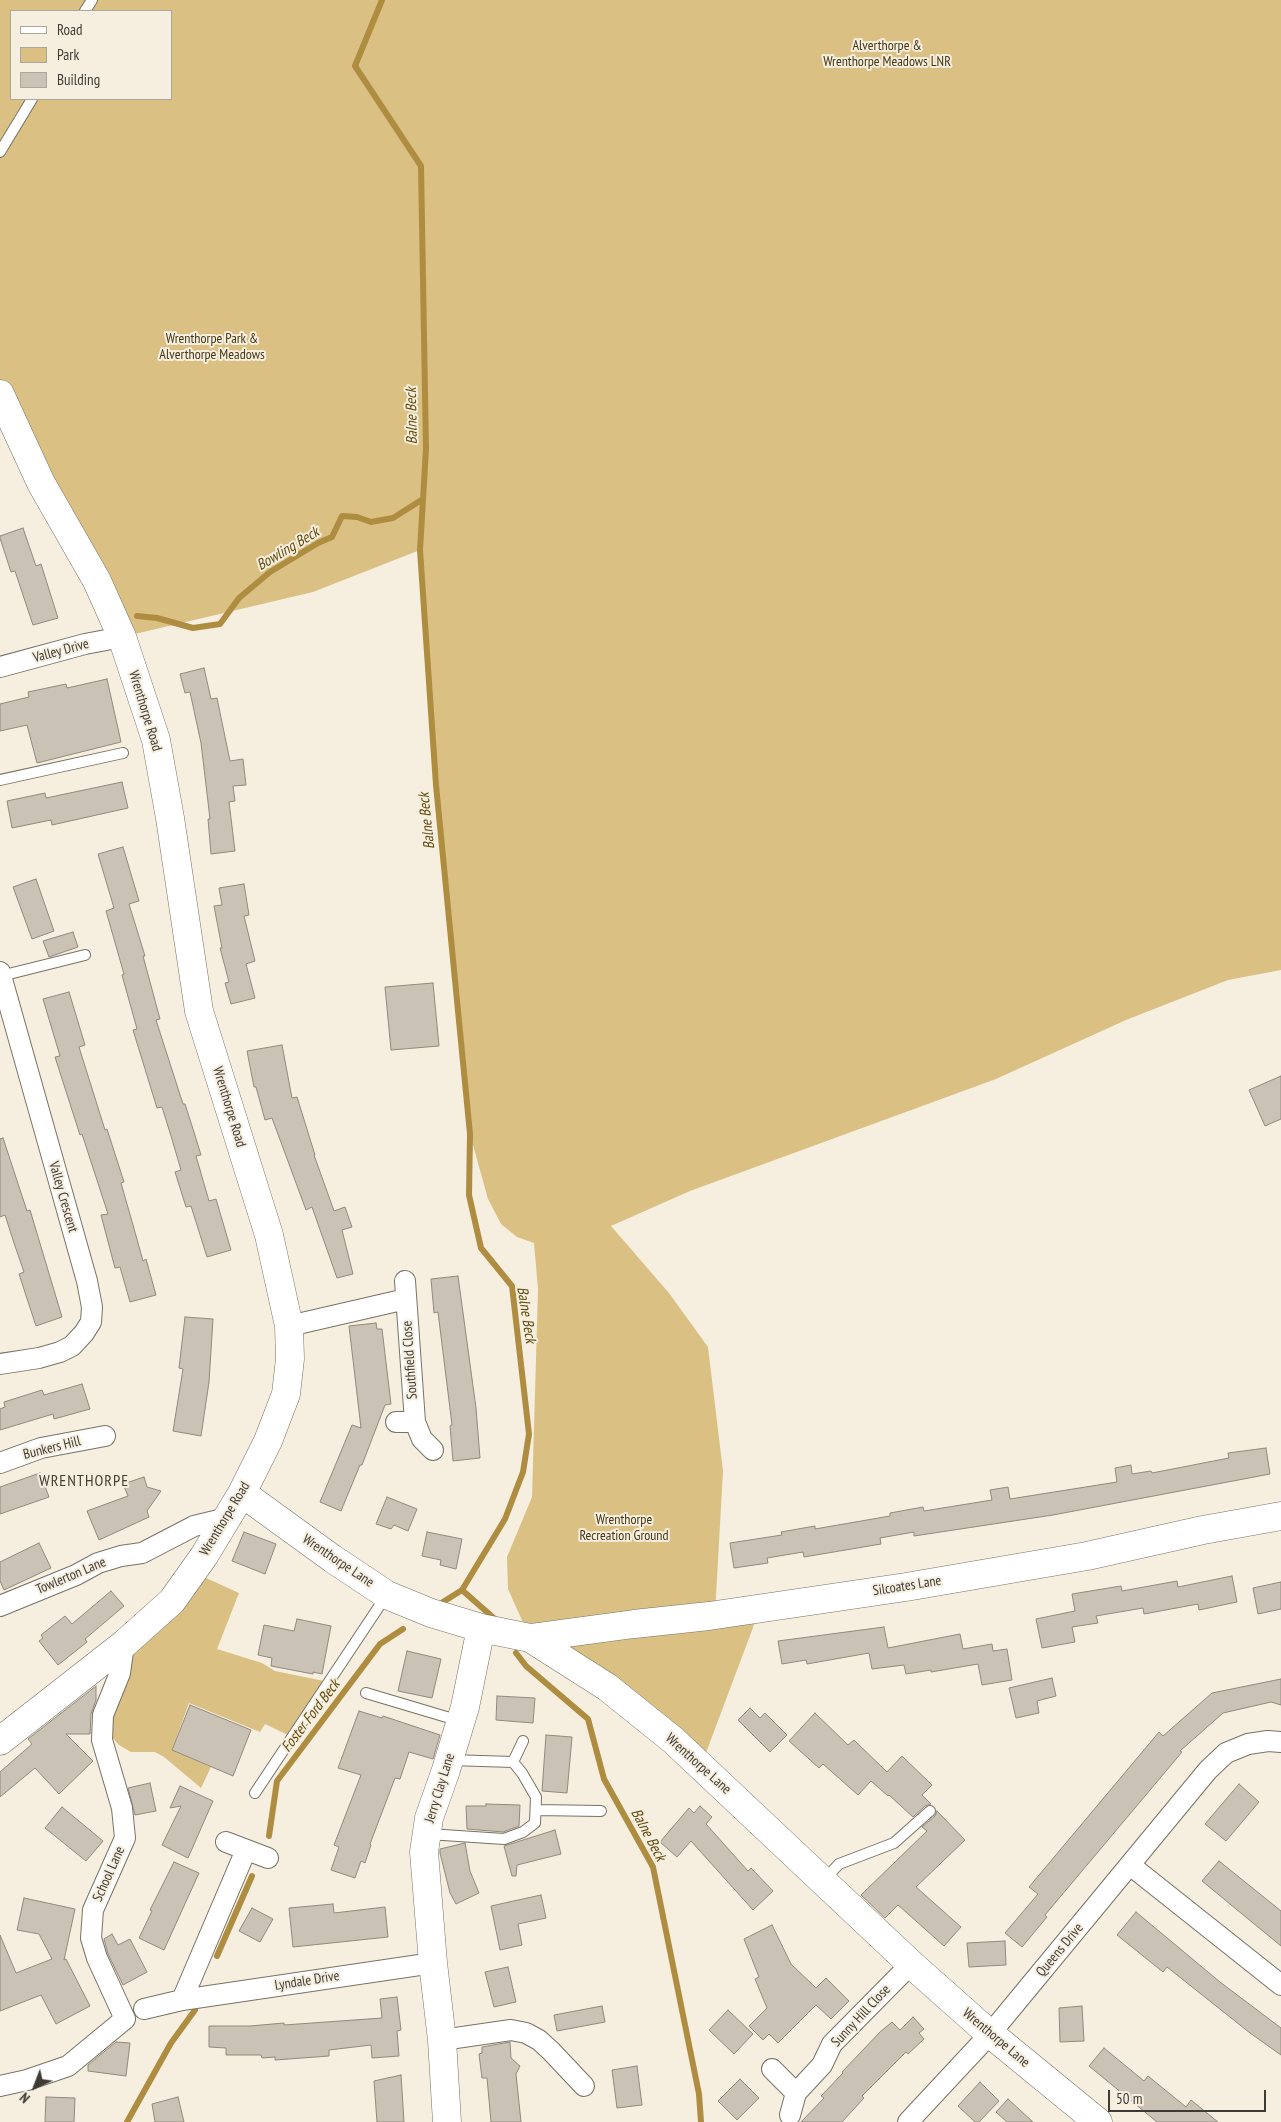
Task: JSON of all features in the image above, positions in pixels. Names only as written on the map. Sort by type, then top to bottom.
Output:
[{"type":"street","name":"Wrenthorpe Road","points":[[0,394],[41,483],[97,581],[122,636],[156,740],[170,818],[199,1011],[269,1235],[289,1326],[290,1359],[286,1394],[268,1441],[242,1493],[204,1556],[172,1601],[124,1644],[0,1741]]},
{"type":"street","name":"Valley Drive","points":[[0,667],[84,644],[122,636]]},
{"type":"street","name":"Valley Crescent","points":[[0,972],[87,1281],[92,1307],[91,1322],[72,1346],[40,1358],[0,1364]]},
{"type":"street","name":"Southfield Close","points":[[289,1326],[406,1290],[406,1422],[433,1450]]},
{"type":"street","name":"Bunkers Hill","points":[[0,1463],[41,1448],[106,1436]]},
{"type":"street","name":"Wrenthorpe Lane","points":[[242,1493],[333,1559],[387,1594],[431,1614],[480,1628],[530,1638],[607,1687],[672,1740],[911,1964],[990,2034],[1098,2122]]},
{"type":"street","name":"Silcoates Lane","points":[[530,1638],[709,1616],[906,1586],[1087,1556],[1203,1530],[1281,1516]]},
{"type":"street","name":"Towlerton Lane","points":[[0,1606],[98,1563],[122,1556],[142,1553],[194,1526],[227,1518]]},
{"type":"street","name":"Jerry Clay Lane","points":[[447,2122],[442,2040],[433,1963],[424,1852],[429,1818],[461,1722],[480,1628]]},
{"type":"street","name":"School Lane","points":[[0,2086],[27,2080],[68,2066],[125,2019],[97,1958],[90,1938],[94,1910],[125,1838],[122,1808],[102,1740],[103,1715],[120,1673],[124,1644]]},
{"type":"street","name":"Queens Drive","points":[[908,2122],[990,2034],[1208,1770],[1226,1753],[1248,1744],[1268,1741],[1281,1742]]},
{"type":"street","points":[[226,1842],[268,1858]]},
{"type":"street","points":[[182,2000],[246,1850]]},
{"type":"street","points":[[1130,1865],[1281,1985]]},
{"type":"street","name":"Lyndale Drive","points":[[144,2009],[182,2000],[433,1963]]},
{"type":"street","name":"Sunny Hill Close","points":[[791,2119],[796,2093],[822,2065],[832,2044],[911,1964]]},
{"type":"street","points":[[442,2040],[511,2030],[526,2033],[539,2040],[584,2086]]},
{"type":"street","points":[[772,2069],[796,2093]]},
{"type":"lane","points":[[0,152],[31,100]]},
{"type":"lane","points":[[0,780],[123,753]]},
{"type":"lane","points":[[1,976],[84,955]]},
{"type":"lane","points":[[255,1793],[387,1594]]},
{"type":"lane","points":[[366,1693],[461,1722]]},
{"type":"lane","points":[[513,1762],[522,1741]]},
{"type":"lane","points":[[427,1834],[504,1839],[523,1832],[535,1823],[536,1797],[522,1772],[513,1762],[449,1760]]},
{"type":"lane","points":[[536,1810],[601,1811]]},
{"type":"lane","points":[[824,1881],[840,1864],[894,1843],[930,1811]]},
{"type":"green space","points":[[0,0],[1281,0],[1281,970],[1228,980],[1126,1020],[996,1079],[690,1191],[611,1226],[669,1293],[708,1347],[723,1471],[715,1614],[760,1609],[701,1766],[530,1638],[508,1589],[507,1557],[532,1497],[538,1289],[534,1243],[517,1237],[501,1224],[488,1199],[470,1134],[436,785],[420,550],[313,592],[122,637],[0,394]]},
{"type":"green space","points":[[193,1572],[239,1593],[217,1649],[262,1663],[275,1671],[329,1682],[292,1737],[265,1724],[260,1732],[189,1703],[172,1750],[211,1767],[201,1788],[164,1757],[155,1752],[131,1752],[119,1745],[110,1735],[103,1715],[124,1644]]},
{"type":"building","points":[[23,528],[36,566],[41,564],[58,618],[33,625],[15,571],[11,572],[0,538],[0,536]]},
{"type":"building","points":[[204,668],[211,699],[217,698],[230,761],[243,759],[246,785],[233,786],[235,801],[229,802],[235,851],[211,854],[208,819],[210,819],[201,743],[190,692],[185,693],[180,674]]},
{"type":"building","points":[[107,679],[121,742],[37,763],[27,725],[0,731],[0,704],[29,697],[28,692],[66,684],[67,688]]},
{"type":"building","points":[[122,782],[128,808],[52,825],[51,820],[12,828],[7,801],[45,793],[46,798]]},
{"type":"building","points":[[123,847],[139,901],[129,904],[145,956],[143,956],[160,1019],[156,1020],[201,1155],[196,1156],[209,1201],[216,1199],[231,1250],[207,1257],[191,1206],[186,1207],[175,1172],[181,1170],[171,1136],[162,1107],[157,1108],[133,1030],[137,1029],[106,911],[114,908],[98,854]]},
{"type":"building","points":[[36,879],[54,931],[32,939],[13,887]]},
{"type":"building","points":[[244,884],[249,915],[244,916],[255,961],[246,964],[255,998],[231,1004],[225,983],[229,982],[220,948],[222,948],[214,906],[222,905],[219,888]]},
{"type":"building","points":[[73,932],[78,947],[49,957],[43,941]]},
{"type":"building","points":[[433,983],[439,1046],[391,1050],[385,987]]},
{"type":"building","points":[[69,992],[85,1045],[79,1047],[105,1130],[107,1129],[124,1182],[121,1183],[143,1261],[146,1259],[156,1295],[130,1302],[120,1267],[115,1268],[101,1215],[108,1214],[55,1057],[60,1056],[43,999]]},
{"type":"building","points":[[282,1045],[292,1098],[297,1097],[314,1155],[334,1211],[345,1207],[352,1227],[342,1230],[353,1274],[337,1278],[312,1207],[306,1210],[272,1118],[265,1120],[256,1087],[254,1087],[247,1051]]},
{"type":"building","points":[[1281,1076],[1281,1119],[1265,1126],[1249,1090]]},
{"type":"building","points":[[3,1138],[27,1211],[30,1210],[62,1317],[36,1326],[19,1274],[24,1272],[5,1215],[0,1217],[0,1139]]},
{"type":"building","points":[[458,1276],[476,1408],[480,1458],[453,1461],[450,1426],[452,1425],[438,1312],[434,1313],[431,1279]]},
{"type":"building","points":[[185,1317],[213,1319],[209,1382],[201,1436],[173,1431],[183,1369],[179,1368]]},
{"type":"building","points":[[376,1323],[377,1329],[382,1329],[391,1404],[385,1405],[362,1465],[360,1465],[341,1511],[320,1502],[352,1425],[361,1428],[349,1326]]},
{"type":"building","points":[[82,1384],[90,1409],[54,1419],[53,1414],[0,1430],[0,1409],[5,1407],[4,1402],[42,1390],[44,1395]]},
{"type":"building","points":[[1266,1448],[1270,1474],[1053,1515],[914,1536],[914,1532],[880,1538],[881,1544],[804,1557],[803,1552],[767,1558],[768,1563],[734,1568],[730,1543],[782,1535],[781,1532],[815,1526],[815,1529],[890,1516],[890,1513],[923,1507],[924,1511],[992,1500],[990,1490],[1008,1487],[1010,1499],[1117,1482],[1115,1468],[1131,1465],[1132,1474],[1151,1471],[1152,1473],[1229,1458],[1228,1453]]},
{"type":"building","points":[[40,1473],[49,1497],[0,1514],[0,1487]]},
{"type":"building","points":[[144,1477],[147,1487],[161,1491],[147,1511],[149,1517],[99,1540],[87,1511],[128,1496],[123,1484]]},
{"type":"building","points":[[387,1497],[417,1509],[408,1531],[394,1525],[391,1529],[376,1524]]},
{"type":"building","points":[[244,1532],[276,1544],[265,1574],[232,1561]]},
{"type":"building","points":[[427,1532],[462,1539],[456,1569],[440,1565],[441,1560],[422,1556]]},
{"type":"building","points":[[39,1543],[51,1568],[4,1590],[0,1581],[0,1562]]},
{"type":"building","points":[[1232,1576],[1237,1602],[1199,1610],[1198,1604],[1144,1614],[1143,1608],[1096,1616],[1098,1623],[1072,1627],[1075,1642],[1042,1648],[1036,1619],[1075,1611],[1072,1594],[1121,1586],[1122,1591],[1177,1581],[1178,1587]]},
{"type":"building","points":[[1281,1582],[1281,1609],[1258,1614],[1253,1588]]},
{"type":"building","points":[[111,1591],[124,1606],[85,1639],[87,1642],[58,1665],[39,1641],[43,1638],[41,1635],[65,1616],[72,1624]]},
{"type":"building","points":[[297,1619],[331,1626],[322,1674],[271,1666],[272,1658],[258,1655],[264,1625],[294,1631]]},
{"type":"building","points":[[884,1627],[888,1648],[960,1634],[963,1649],[992,1644],[993,1651],[1007,1649],[1012,1680],[982,1685],[978,1664],[906,1674],[904,1665],[872,1669],[869,1653],[807,1664],[806,1660],[782,1664],[778,1641]]},
{"type":"building","points":[[407,1651],[441,1659],[432,1698],[398,1691]]},
{"type":"building","points":[[1052,1678],[1056,1696],[1037,1701],[1039,1713],[1016,1718],[1009,1688]]},
{"type":"building","points":[[1281,1679],[1281,1705],[1271,1702],[1223,1713],[1180,1751],[1182,1752],[1045,1915],[1047,1917],[1022,1947],[1005,1933],[1038,1894],[1029,1887],[1159,1732],[1163,1736],[1212,1693]]},
{"type":"building","points":[[96,1686],[96,1700],[91,1714],[90,1734],[66,1734],[93,1761],[59,1794],[35,1768],[0,1797],[0,1772],[32,1744],[28,1739]]},
{"type":"building","points":[[497,1696],[535,1698],[533,1723],[496,1720]]},
{"type":"building","points":[[190,1705],[251,1730],[233,1776],[172,1750]]},
{"type":"building","points":[[750,1708],[760,1718],[765,1713],[787,1735],[770,1752],[738,1720]]},
{"type":"building","points":[[359,1711],[382,1718],[383,1716],[440,1735],[433,1759],[409,1752],[400,1779],[395,1778],[370,1844],[365,1863],[361,1861],[355,1878],[331,1870],[339,1847],[334,1845],[361,1775],[338,1768]]},
{"type":"building","points":[[815,1713],[848,1745],[854,1740],[887,1772],[902,1756],[932,1785],[922,1795],[931,1804],[925,1806],[913,1817],[871,1781],[858,1795],[823,1764],[819,1768],[789,1741]]},
{"type":"building","points":[[546,1735],[572,1737],[567,1793],[542,1791]]},
{"type":"building","points":[[150,1783],[156,1811],[135,1815],[128,1788]]},
{"type":"building","points":[[1239,1784],[1259,1802],[1226,1841],[1205,1824]]},
{"type":"building","points":[[180,1786],[213,1801],[188,1858],[162,1845],[181,1806],[170,1808]]},
{"type":"building","points":[[486,1804],[520,1805],[519,1826],[503,1832],[467,1829],[466,1806],[486,1806]]},
{"type":"building","points":[[700,1806],[712,1817],[706,1824],[748,1871],[751,1868],[773,1891],[753,1910],[691,1841],[677,1857],[660,1842],[689,1808],[694,1813]]},
{"type":"building","points":[[62,1807],[103,1841],[86,1861],[45,1828]]},
{"type":"building","points":[[937,1811],[965,1840],[916,1887],[961,1927],[944,1946],[898,1905],[885,1918],[861,1895],[927,1831],[922,1827],[935,1816]]},
{"type":"building","points":[[555,1830],[561,1854],[517,1865],[516,1876],[512,1876],[504,1846]]},
{"type":"building","points":[[465,1843],[470,1871],[479,1893],[456,1904],[450,1893],[440,1849]]},
{"type":"building","points":[[1219,1861],[1281,1911],[1281,1946],[1202,1881]]},
{"type":"building","points":[[174,1862],[199,1873],[164,1950],[139,1938],[152,1911],[150,1910]]},
{"type":"building","points":[[541,1895],[546,1918],[518,1924],[522,1945],[500,1950],[491,1906]]},
{"type":"building","points":[[24,1898],[75,1909],[64,1960],[66,1959],[90,2006],[56,2024],[41,1995],[0,2011],[0,1935],[16,1973],[52,1959],[39,1934],[17,1930]]},
{"type":"building","points":[[333,1904],[334,1913],[385,1907],[388,1937],[293,1947],[289,1908]]},
{"type":"building","points":[[252,1908],[273,1919],[260,1942],[239,1931]]},
{"type":"building","points":[[1136,1912],[1220,1982],[1281,2028],[1281,2055],[1250,2033],[1167,1967],[1163,1972],[1117,1935]]},
{"type":"building","points":[[772,1925],[791,1964],[816,1988],[826,1978],[849,2001],[831,2019],[816,2005],[778,2043],[769,2034],[763,2040],[749,2026],[767,2008],[755,1979],[759,1977],[744,1939]]},
{"type":"building","points":[[112,1934],[118,1945],[130,1939],[147,1972],[123,1985],[108,1954],[104,1939]]},
{"type":"building","points":[[1005,1941],[1006,1965],[969,1967],[967,1943]]},
{"type":"building","points":[[508,1967],[516,2002],[494,2007],[485,1972]]},
{"type":"building","points":[[397,1997],[401,2030],[397,2031],[399,2056],[372,2058],[371,2045],[329,2050],[329,2056],[275,2060],[275,2057],[262,2058],[261,2055],[226,2055],[226,2048],[209,2047],[209,2026],[250,2026],[284,2023],[284,2025],[382,2018],[380,1999]]},
{"type":"building","points":[[602,2006],[605,2022],[557,2031],[554,2015]]},
{"type":"building","points":[[1082,2006],[1084,2041],[1060,2042],[1059,2008]]},
{"type":"building","points":[[728,2010],[753,2034],[734,2054],[709,2030]]},
{"type":"building","points":[[913,2017],[924,2029],[919,2033],[924,2039],[908,2054],[906,2052],[862,2096],[864,2098],[842,2122],[801,2122],[824,2098],[821,2096],[842,2072],[880,2032],[892,2022],[900,2030]]},
{"type":"building","points":[[116,2042],[130,2043],[126,2076],[88,2071],[88,2065]]},
{"type":"building","points":[[510,2042],[511,2058],[520,2066],[516,2074],[521,2122],[491,2122],[487,2078],[482,2078],[479,2054],[482,2053],[482,2047]]},
{"type":"building","points":[[1104,2048],[1144,2081],[1148,2076],[1186,2107],[1191,2100],[1218,2122],[1157,2122],[1089,2066]]},
{"type":"building","points":[[637,2066],[642,2105],[617,2108],[612,2070]]},
{"type":"building","points":[[401,2075],[404,2122],[377,2122],[374,2081]]},
{"type":"building","points":[[740,2079],[759,2098],[737,2120],[718,2101]]},
{"type":"building","points":[[980,2082],[999,2101],[979,2122],[975,2122],[958,2106]]},
{"type":"building","points":[[46,2097],[75,2098],[74,2122],[45,2122]]},
{"type":"building","points":[[178,2097],[184,2122],[155,2122],[152,2104]]},
{"type":"building","points":[[1008,2099],[1033,2122],[1007,2122],[996,2112]]},
{"type":"waterway","name":"Balne Beck","points":[[382,0],[355,66],[421,166],[426,449],[420,550],[436,785],[470,1134],[469,1195],[481,1248],[512,1286],[529,1434],[523,1472],[505,1519],[462,1590],[443,1602]]},
{"type":"waterway","name":"Bowling Beck","points":[[137,616],[157,618],[193,628],[220,624],[239,598],[270,572],[318,543],[332,537],[342,516],[357,517],[371,522],[393,518],[423,499]]},
{"type":"waterway","name":"Balne Beck","points":[[462,1590],[496,1620]]},
{"type":"waterway","name":"Foster Ford Beck","points":[[269,1836],[277,1781],[380,1644],[403,1629]]},
{"type":"waterway","name":"Balne Beck","points":[[516,1653],[526,1666],[588,1719],[604,1779],[653,1867],[699,2094],[701,2122]]},
{"type":"waterway","name":"Foster Ford Beck","points":[[217,1956],[252,1876]]},
{"type":"waterway","name":"Foster Ford Beck","points":[[127,2122],[171,2043],[195,2010]]},
{"type":"district","name":"WRENTHORPE","points":[[84,1481]]},
{"type":"park label","name":"Alverthorpe & Wrenthorpe Meadows LNR","points":[[887,54]]},
{"type":"park label","name":"Wrenthorpe Park & Alverthorpe Meadows","points":[[212,348]]},
{"type":"park label","name":"Wrenthorpe Recreation Ground","points":[[624,1528]]}]
